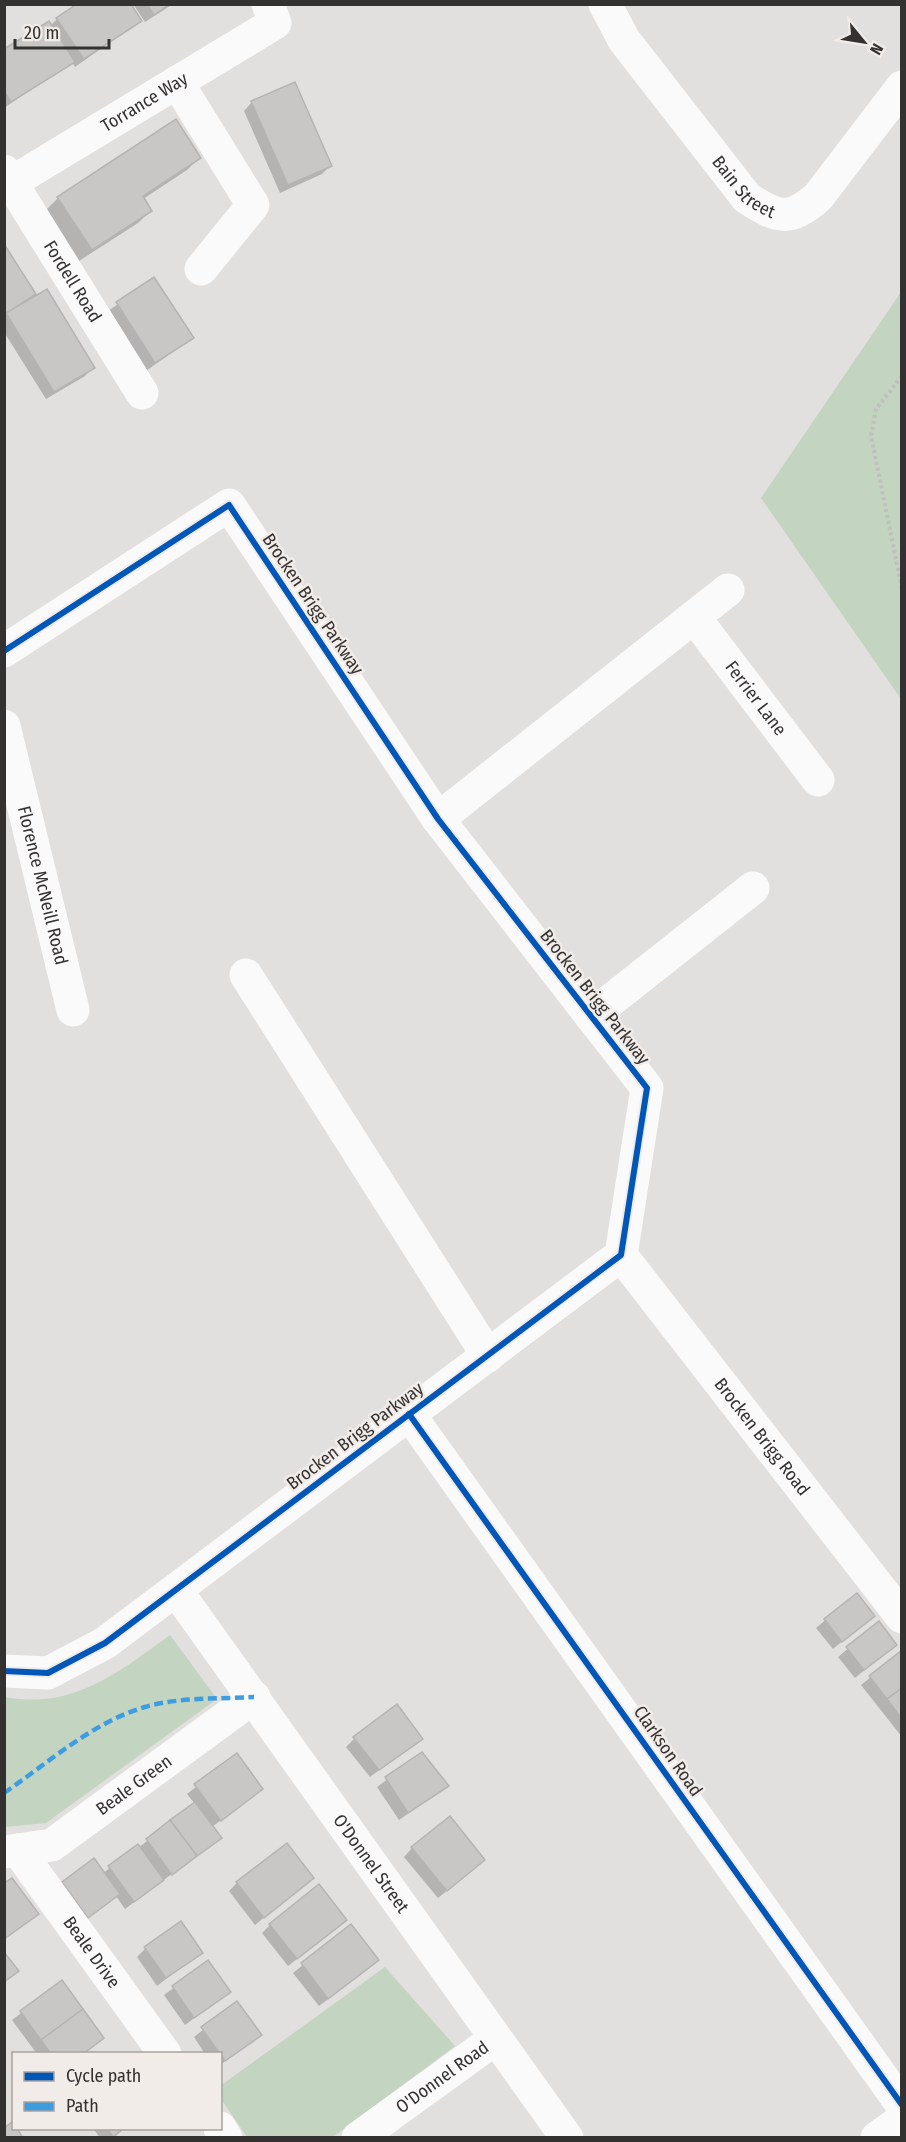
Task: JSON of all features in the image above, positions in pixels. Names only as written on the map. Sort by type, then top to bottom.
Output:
[{"type":"street","name":"Bain Street","points":[[605,4],[624,40],[747,198],[763,209],[783,216],[801,212],[818,197],[902,87]]},
{"type":"street","name":"Torrance Way","points":[[7,180],[177,82],[272,14]]},
{"type":"street","points":[[177,82],[253,205],[201,269]]},
{"type":"street","name":"Fordell Road","points":[[7,180],[142,393]]},
{"type":"street","name":"Brocken Brigg Parkway","points":[[4,651],[229,505],[438,819],[647,1088],[621,1256],[105,1643],[48,1673],[4,1671]]},
{"type":"street","points":[[438,819],[728,590]]},
{"type":"street","name":"Ferrier Lane","points":[[694,617],[818,780]]},
{"type":"street","name":"Florence McNeill Road","points":[[4,726],[73,1010]]},
{"type":"street","name":"Brocken Brigg Parkway","points":[[591,1016],[753,888]]},
{"type":"street","points":[[246,975],[488,1356]]},
{"type":"street","name":"Brocken Brigg Road","points":[[621,1256],[902,1617]]},
{"type":"street","name":"Clarkson Road","points":[[410,1414],[902,2105]]},
{"type":"street","name":"O'Donnel Street","points":[[176,1590],[567,2138]]},
{"type":"street","name":"Beale Green","points":[[11,1851],[52,1845],[254,1697]]},
{"type":"street","name":"Beale Drive","points":[[11,1851],[163,2052]]},
{"type":"street","name":"O'Donnel Road","points":[[358,2138],[495,2039]]},
{"type":"street","points":[[877,2138],[902,2120]]},
{"type":"path","points":[[902,376],[876,409],[872,436],[902,589]]},
{"type":"green space","points":[[901,292],[901,699],[761,498]]},
{"type":"green space","points":[[170,1635],[217,1699],[46,1823],[5,1827],[5,1697],[30,1700],[74,1693],[113,1674]]},
{"type":"green space","points":[[385,1967],[455,2046],[333,2137],[247,2137],[222,2100],[222,2085]]},
{"type":"building","points":[[77,4],[131,4],[142,21],[84,59],[56,18]]},
{"type":"building","points":[[147,4],[170,4],[154,15]]},
{"type":"building","points":[[49,21],[75,62],[11,102],[4,91],[4,49]]},
{"type":"building","points":[[295,82],[332,166],[288,185],[251,101]]},
{"type":"building","points":[[176,119],[201,158],[143,196],[152,211],[92,250],[57,197]]},
{"type":"building","points":[[4,244],[36,294],[4,315]]},
{"type":"building","points":[[154,277],[194,338],[155,363],[116,302]]},
{"type":"building","points":[[47,289],[95,368],[54,392],[6,313]]},
{"type":"building","points":[[857,1593],[875,1616],[842,1642],[824,1619]]},
{"type":"building","points":[[879,1621],[897,1645],[864,1670],[846,1647]]},
{"type":"building","points":[[902,1650],[902,1688],[887,1699],[869,1676]]},
{"type":"building","points":[[902,1688],[902,1719],[887,1699]]},
{"type":"building","points":[[397,1704],[423,1739],[379,1770],[353,1737]]},
{"type":"building","points":[[422,1752],[449,1786],[408,1813],[385,1777]]},
{"type":"building","points":[[237,1753],[263,1789],[221,1821],[194,1784]]},
{"type":"building","points":[[195,1802],[222,1838],[197,1856],[170,1820]]},
{"type":"building","points":[[450,1816],[485,1860],[447,1891],[411,1847]]},
{"type":"building","points":[[170,1820],[197,1856],[172,1875],[146,1839]]},
{"type":"building","points":[[287,1843],[314,1878],[264,1918],[236,1882]]},
{"type":"building","points":[[138,1844],[164,1880],[134,1902],[108,1866]]},
{"type":"building","points":[[94,1858],[120,1894],[88,1918],[62,1882]]},
{"type":"building","points":[[12,1878],[39,1914],[4,1939],[4,1883]]},
{"type":"building","points":[[319,1884],[347,1920],[297,1959],[269,1924]]},
{"type":"building","points":[[181,1921],[203,1953],[166,1978],[144,1947]]},
{"type":"building","points":[[351,1924],[379,1960],[328,1999],[301,1963]]},
{"type":"building","points":[[4,1952],[19,1971],[4,1982]]},
{"type":"building","points":[[208,1960],[231,1992],[194,2018],[172,1986]]},
{"type":"building","points":[[62,1980],[83,2009],[41,2040],[20,2011]]},
{"type":"building","points":[[237,2001],[262,2035],[225,2061],[222,2052],[219,2052],[201,2027]]},
{"type":"building","points":[[83,2009],[104,2038],[86,2052],[50,2052],[41,2040]]},
{"type":"building","points":[[12,2122],[12,2130],[18,2130],[23,2138],[4,2138],[4,2128]]},
{"type":"building","points":[[108,2130],[122,2130],[113,2137]]},
{"type":"marked path","points":[[4,1793],[89,1733],[126,1714],[145,1707],[171,1702],[254,1697]]},
{"type":"cycle path","points":[[4,651],[229,505],[438,819],[647,1088],[621,1255],[105,1643],[48,1673],[4,1671]]},
{"type":"cycle path","points":[[409,1414],[902,2105]]}]
